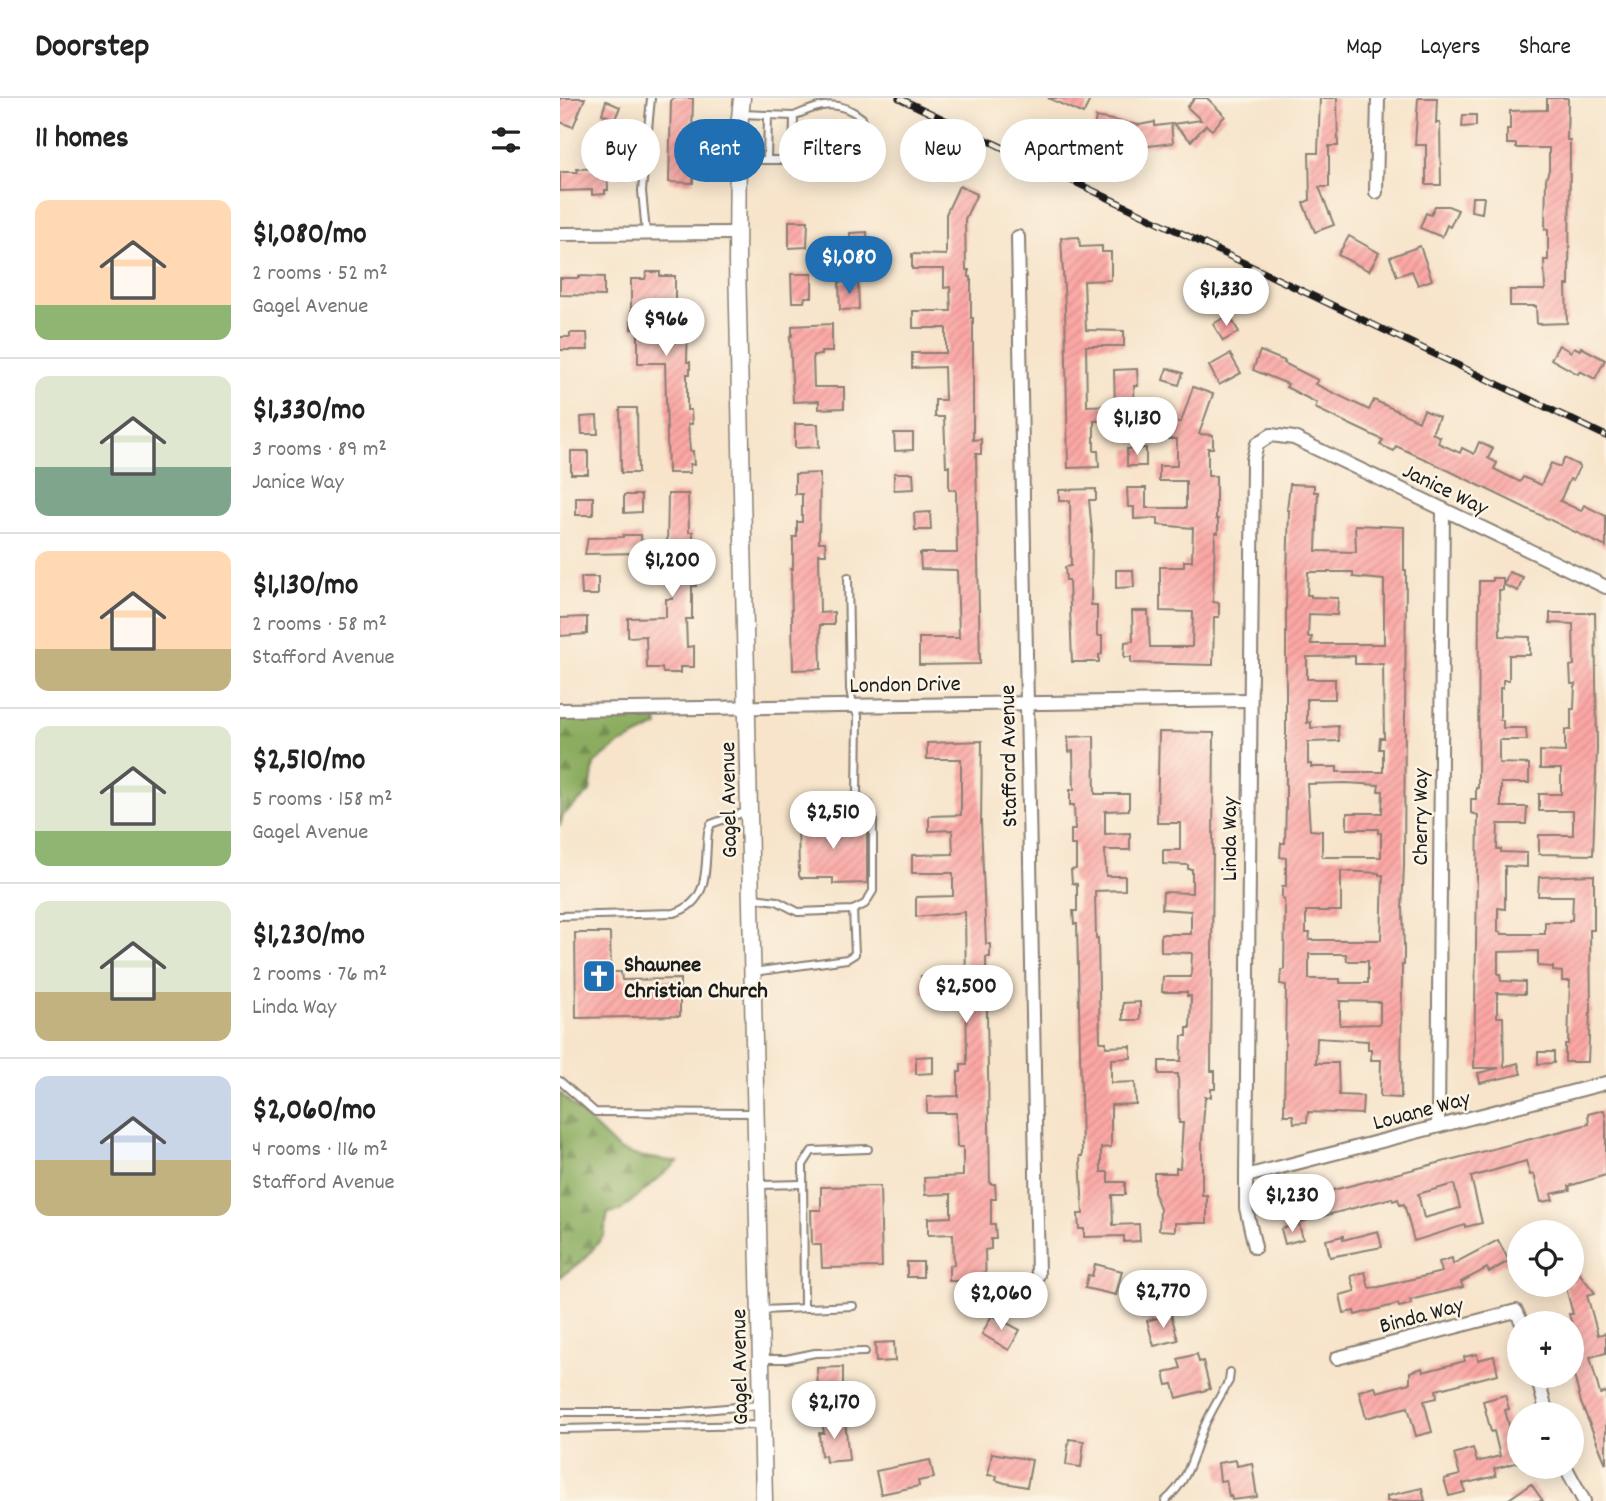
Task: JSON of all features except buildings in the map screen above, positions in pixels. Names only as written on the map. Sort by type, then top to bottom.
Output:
[{"type":"street","points":[[1376,192],[1378,98]]},
{"type":"street","name":"Gagel Avenue","points":[[738,182],[764,1501]]},
{"type":"street","points":[[560,234],[737,233]]},
{"type":"street","name":"Stafford Avenue","points":[[1018,237],[1038,1275]]},
{"type":"street","name":"Janice Way","points":[[1267,436],[1276,434],[1294,438],[1606,587]]},
{"type":"street","name":"Linda Way","points":[[1255,1247],[1246,1208],[1253,460],[1257,444],[1267,436]]},
{"type":"street","name":"Cherry Way","points":[[1438,1126],[1443,509]]},
{"type":"street","name":"London Drive","points":[[560,710],[1250,700]]},
{"type":"street","name":"Louane Way","points":[[1246,1176],[1606,1083]]},
{"type":"street","name":"Binda Way","points":[[1337,1358],[1507,1320]]},
{"type":"street","points":[[1572,1479],[1584,1501]]},
{"type":"lane","points":[[646,233],[642,191],[651,98]]},
{"type":"lane","points":[[741,106],[768,116],[794,116],[818,105],[840,106],[862,119]]},
{"type":"lane","points":[[768,116],[767,160],[779,160]]},
{"type":"lane","points":[[752,897],[777,901],[798,912],[853,910],[865,904],[873,891],[873,818],[869,804],[857,795],[858,716],[850,689],[848,577]]},
{"type":"lane","points":[[560,916],[674,913],[690,907],[701,894],[711,824],[750,811]]},
{"type":"lane","points":[[753,972],[847,959],[855,954],[853,910]]},
{"type":"lane","points":[[560,1082],[595,1112],[756,1113]]},
{"type":"lane","points":[[804,1308],[803,1165],[812,1151],[868,1149]]},
{"type":"lane","points":[[757,1185],[803,1184]]},
{"type":"lane","points":[[760,1310],[853,1306]]},
{"type":"lane","points":[[761,1359],[786,1359],[815,1353],[865,1352]]},
{"type":"lane","points":[[1166,1501],[1188,1471],[1207,1420],[1229,1381],[1230,1372]]},
{"type":"lane","points":[[560,1412],[681,1412],[762,1405]]},
{"type":"lane","points":[[560,1429],[762,1425]]},
{"type":"green space","points":[[656,716],[658,726],[618,745],[594,764],[590,792],[563,815],[560,826],[560,720]]},
{"type":"green space","points":[[560,1093],[619,1150],[637,1156],[678,1162],[620,1211],[608,1213],[604,1235],[585,1259],[560,1277]]},
{"type":"railway","points":[[899,98],[1606,436]]},
{"type":"place","name":"Shawnee Christian Church","points":[[599,976]]}]
